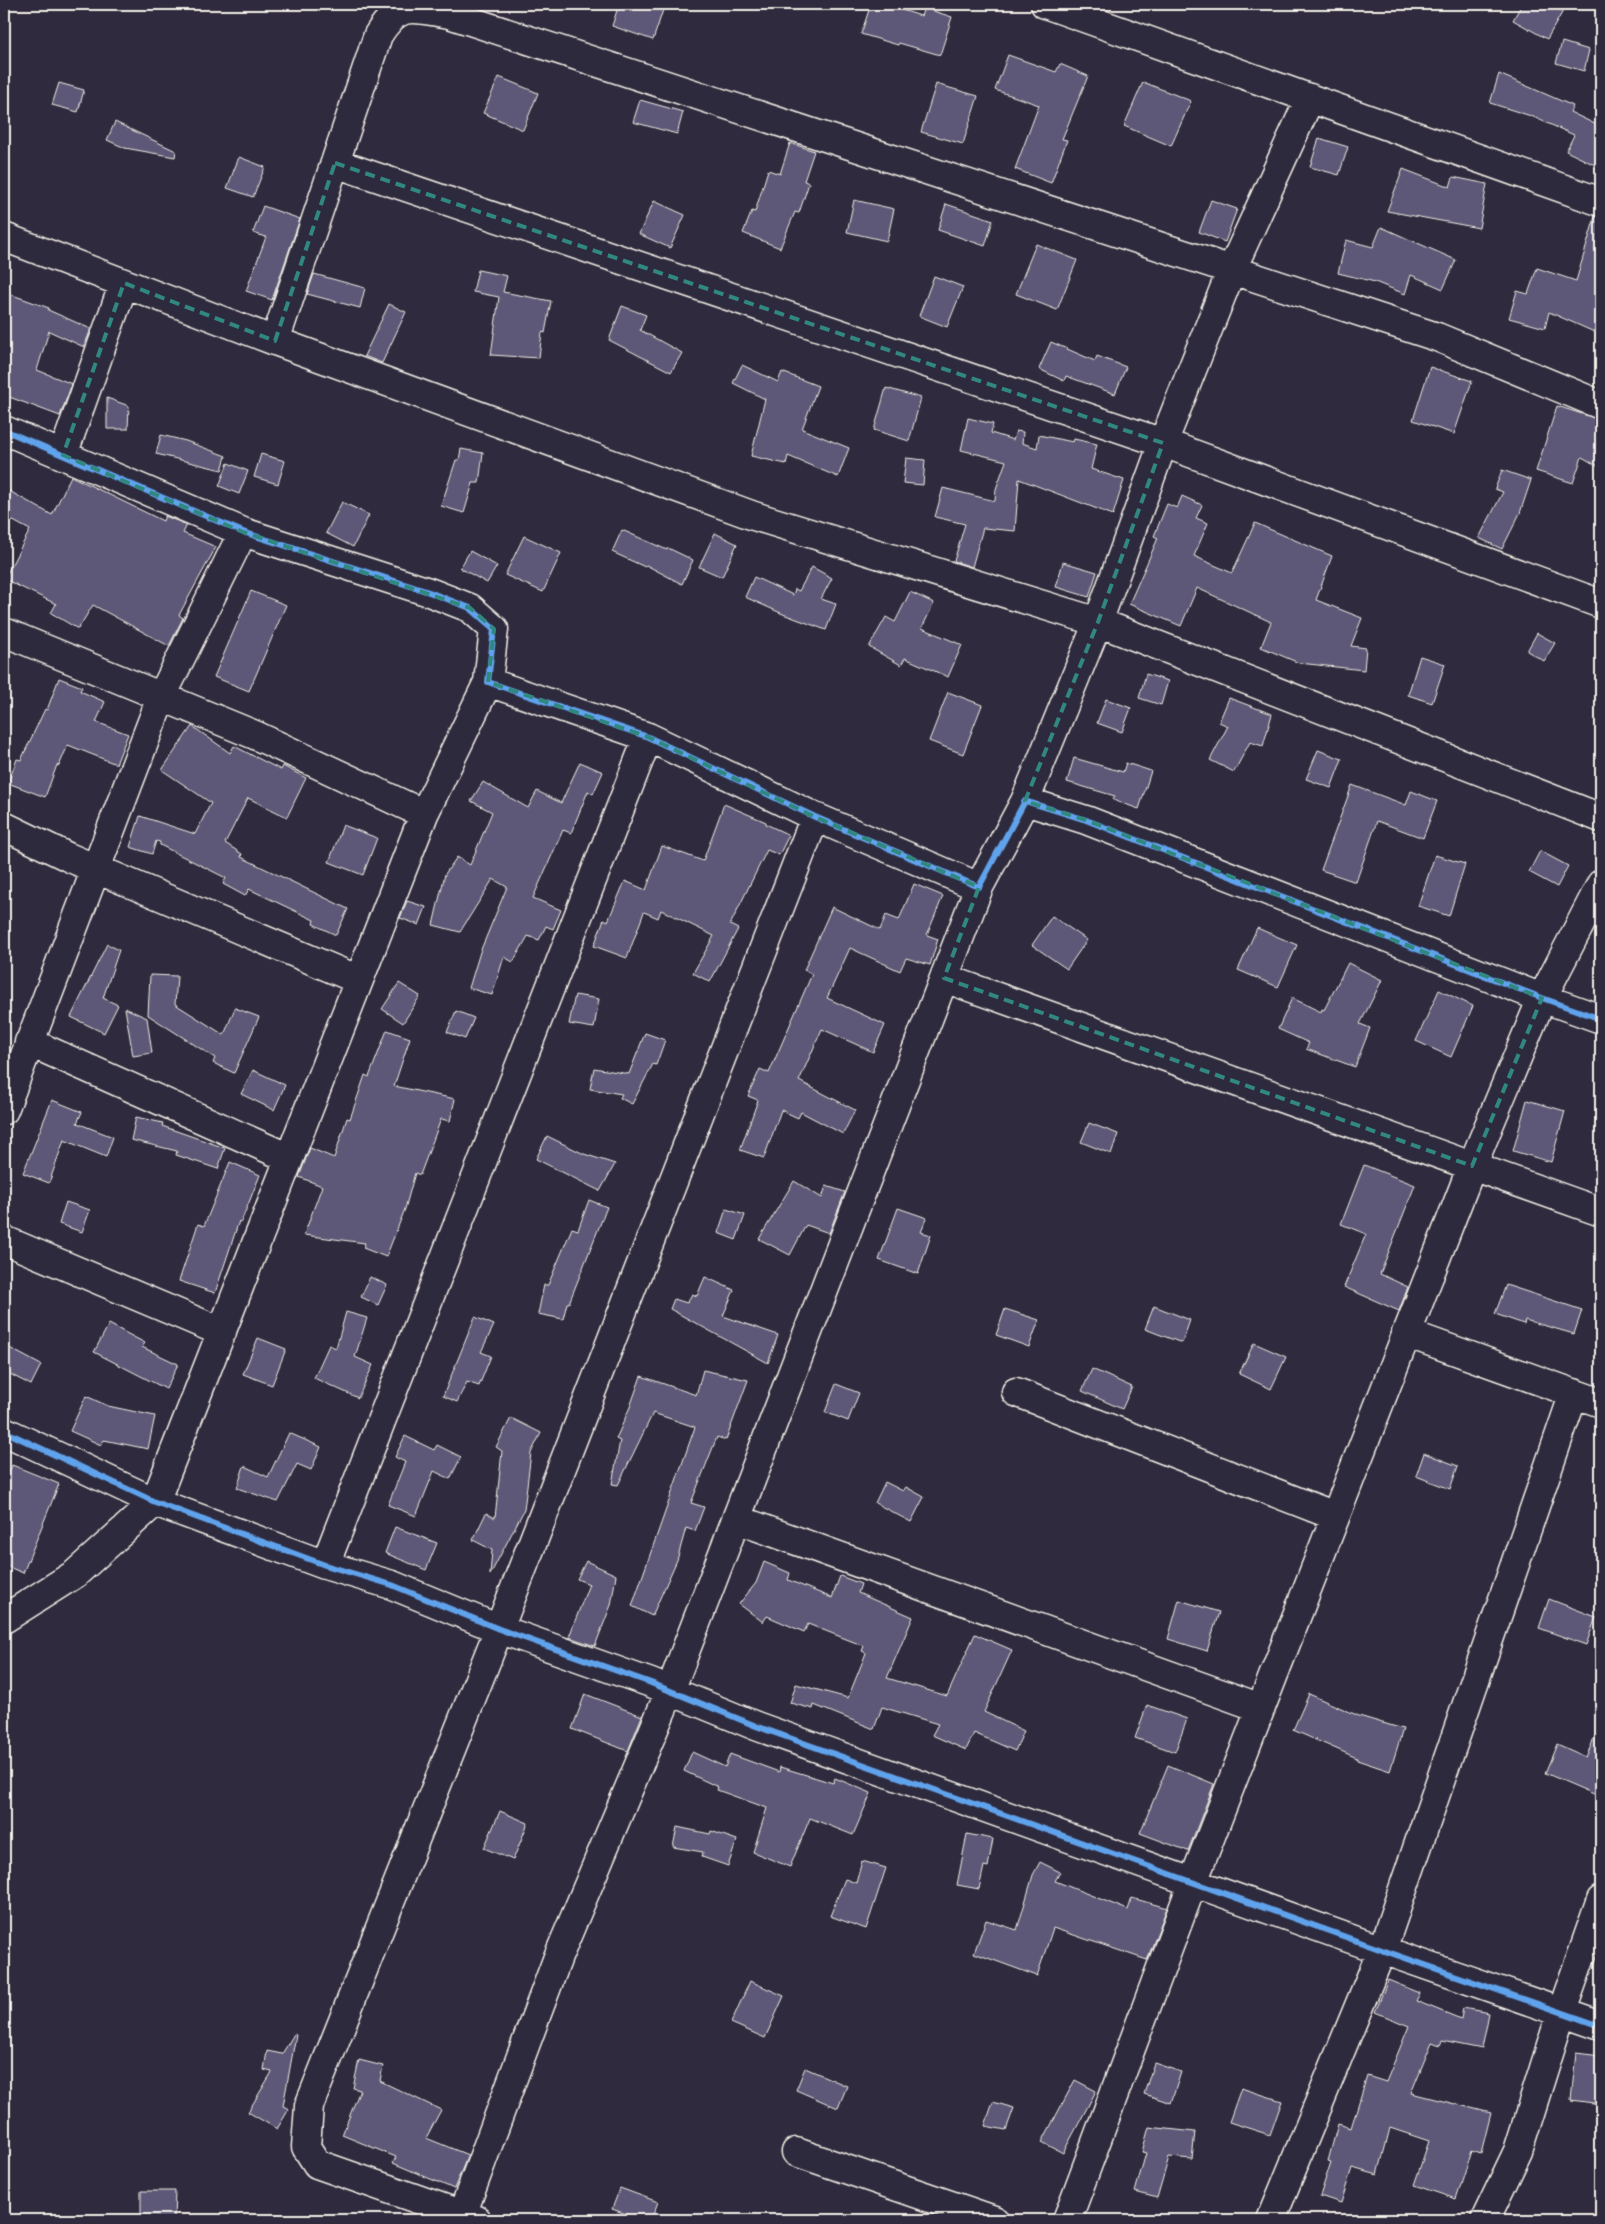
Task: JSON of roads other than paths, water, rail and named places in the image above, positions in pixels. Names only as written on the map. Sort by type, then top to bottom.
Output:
[{"type":"street","points":[[1045,4],[1601,202]]},
{"type":"street","points":[[275,341],[378,35],[390,16],[411,8],[449,14],[1437,337],[1601,405]]},
{"type":"street","points":[[815,817],[499,1629],[309,2106],[306,2147],[318,2164],[467,2218],[558,1956],[670,1691],[979,886],[1025,801],[1098,622],[1163,443],[1232,269],[1310,98]]},
{"type":"street","points":[[335,163],[1163,443],[1601,604]]},
{"type":"street","points":[[4,237],[275,341],[754,516],[1098,622],[1601,818]]},
{"type":"street","points":[[63,455],[124,283]]},
{"type":"street","points":[[4,430],[243,532],[429,592],[470,608],[494,629],[488,682],[424,814],[155,1502],[75,1574],[4,1619]]},
{"type":"street","points":[[5,1101],[161,698],[243,532]]},
{"type":"street","points":[[4,632],[255,735],[424,814]]},
{"type":"street","points":[[488,682],[648,737],[815,817],[979,886]]},
{"type":"street","points":[[325,1565],[648,737]]},
{"type":"street","points":[[1025,801],[1086,820],[1542,998],[1601,1019]]},
{"type":"street","points":[[4,826],[95,868],[359,980]]},
{"type":"street","points":[[1067,2220],[1193,1882],[1472,1166],[1542,998],[1601,884]]},
{"type":"street","points":[[944,978],[1601,1212]]},
{"type":"street","points":[[29,1042],[289,1158]]},
{"type":"street","points":[[4,1240],[222,1332]]},
{"type":"street","points":[[1406,1333],[1601,1403]]},
{"type":"street","points":[[1016,1392],[1335,1516]]},
{"type":"street","points":[[1271,2220],[1382,1950],[1574,1393]]},
{"type":"street","points":[[4,1431],[155,1502],[325,1565],[392,1585],[499,1629],[670,1691],[756,1726],[1382,1950],[1601,2026]]},
{"type":"street","points":[[736,1519],[1261,1708]]},
{"type":"street","points":[[1485,2220],[1518,2151],[1562,2011],[1601,1900]]},
{"type":"street","points":[[796,2152],[994,2220]]}]
